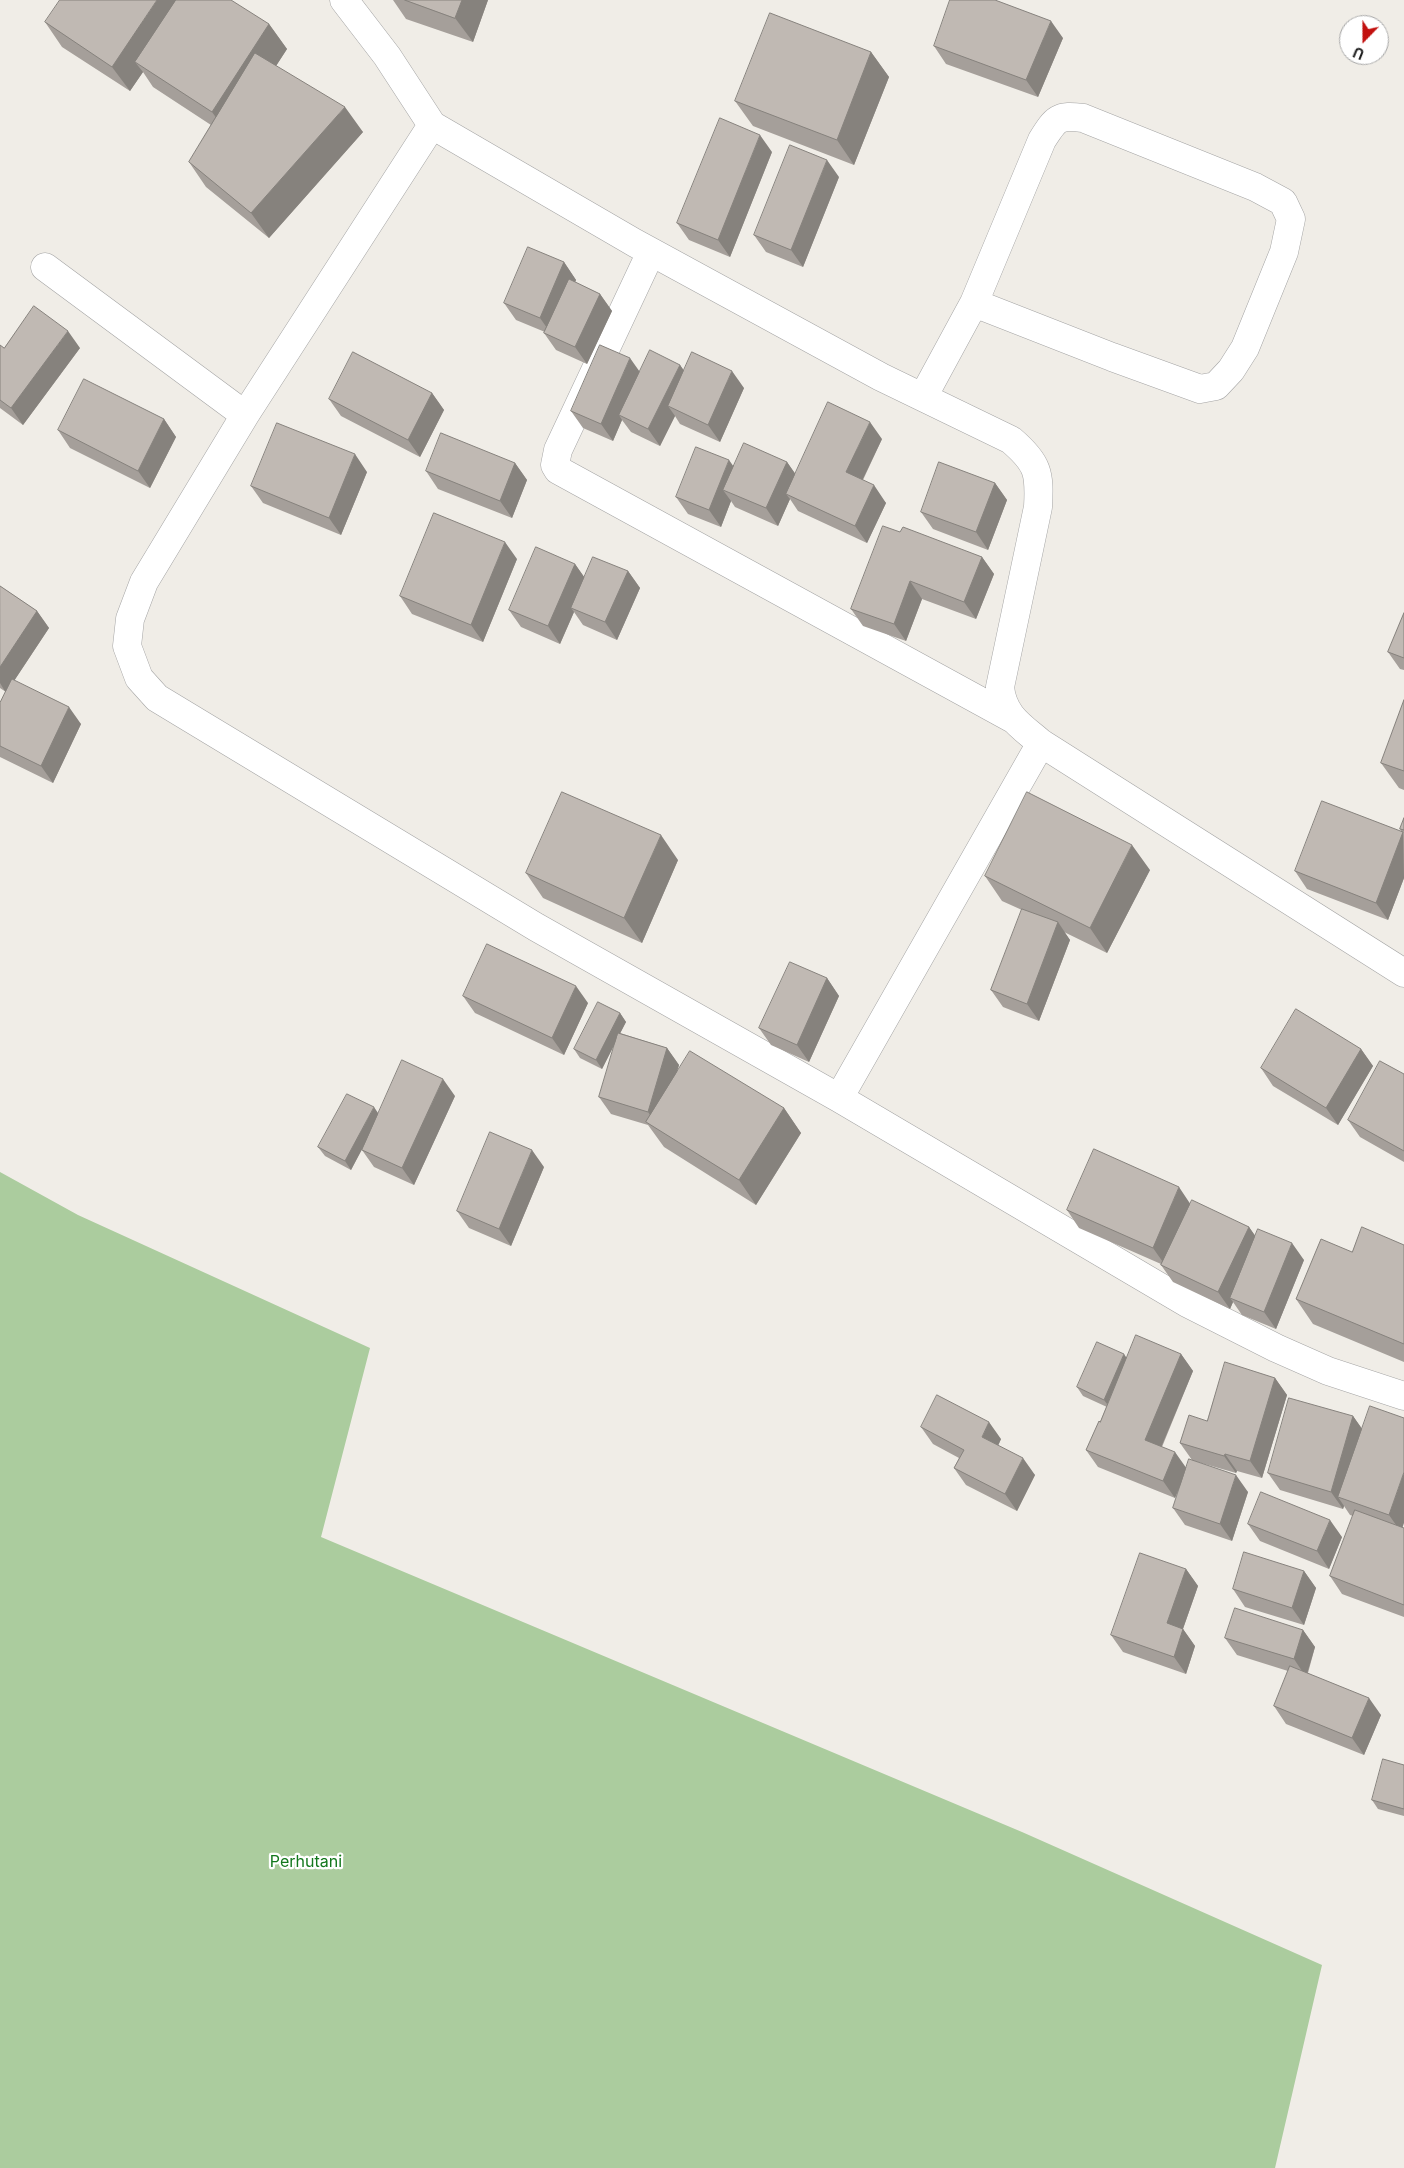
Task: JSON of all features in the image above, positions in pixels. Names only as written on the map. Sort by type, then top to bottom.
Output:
[{"type":"street","points":[[344,0],[387,56],[432,125],[651,252],[881,377],[1011,440],[1029,456],[1037,471],[1038,507],[1000,687],[1002,702],[1012,719]]},
{"type":"street","points":[[923,397],[974,302],[1042,140],[1053,123],[1066,116],[1083,118],[1255,187],[1283,202],[1291,219],[1284,252],[1245,348],[1231,370],[1216,386],[1200,389],[1112,357],[974,302]]},
{"type":"street","points":[[432,125],[245,415],[144,582],[130,619],[127,646],[139,678],[156,698],[536,927],[839,1098],[1188,1304],[1276,1348],[1328,1371],[1404,1396]]},
{"type":"street","points":[[651,252],[558,450],[554,464],[558,470],[1012,719],[1042,743],[1404,973]]},
{"type":"street","points":[[45,267],[245,415]]},
{"type":"street","points":[[839,1098],[1042,743]]},
{"type":"green space","name":"Perhutani","points":[[0,1172],[78,1215],[370,1348],[321,1537],[1022,1832],[1322,1965],[1275,2168],[0,2168]]},
{"type":"building","points":[[60,0],[157,0],[112,67],[45,22]]},
{"type":"building","points":[[176,0],[231,0],[269,24],[212,112],[135,62]]},
{"type":"building","points":[[405,0],[462,0],[455,18]]},
{"type":"building","points":[[950,0],[995,0],[1051,21],[1026,80],[934,46]]},
{"type":"building","points":[[770,13],[871,52],[837,140],[735,101]]},
{"type":"building","points":[[255,53],[345,107],[251,213],[189,162]]},
{"type":"building","points":[[720,118],[760,135],[718,240],[677,223]]},
{"type":"building","points":[[790,145],[827,160],[791,250],[754,235]]},
{"type":"building","points":[[528,247],[564,262],[540,318],[504,303]]},
{"type":"building","points":[[569,279],[600,294],[575,347],[544,333]]},
{"type":"building","points":[[34,306],[68,331],[11,408],[0,400],[0,345],[4,348]]},
{"type":"building","points":[[600,345],[630,358],[601,424],[571,411]]},
{"type":"building","points":[[650,350],[680,365],[648,429],[619,415]]},
{"type":"building","points":[[353,352],[432,393],[408,440],[329,399]]},
{"type":"building","points":[[692,352],[732,371],[708,425],[668,406]]},
{"type":"building","points":[[84,379],[164,419],[138,471],[58,430]]},
{"type":"building","points":[[828,402],[870,422],[846,472],[874,485],[855,526],[786,494]]},
{"type":"building","points":[[277,423],[355,454],[329,518],[251,486]]},
{"type":"building","points":[[441,433],[515,463],[500,501],[426,471]]},
{"type":"building","points":[[744,443],[787,462],[766,508],[723,490]]},
{"type":"building","points":[[696,447],[729,460],[709,510],[676,497]]},
{"type":"building","points":[[939,462],[995,483],[976,532],[921,512]]},
{"type":"building","points":[[434,513],[505,542],[471,625],[400,596]]},
{"type":"building","points":[[883,526],[900,532],[903,527],[982,557],[964,602],[910,581],[894,624],[851,609]]},
{"type":"building","points":[[536,547],[575,564],[548,626],[509,610]]},
{"type":"building","points":[[593,557],[628,571],[605,622],[571,608]]},
{"type":"building","points":[[0,586],[37,611],[0,667]]},
{"type":"building","points":[[1404,613],[1404,658],[1388,652]]},
{"type":"building","points":[[12,679],[69,707],[41,766],[0,746],[0,703]]},
{"type":"building","points":[[1404,700],[1404,771],[1381,763]]},
{"type":"building","points":[[562,792],[661,835],[624,918],[526,873]]},
{"type":"building","points":[[1027,792],[1132,845],[1090,928],[985,876]]},
{"type":"building","points":[[1322,801],[1403,832],[1376,903],[1295,871]]},
{"type":"building","points":[[1404,818],[1404,830],[1400,829]]},
{"type":"building","points":[[1022,909],[1058,922],[1027,1004],[991,990]]},
{"type":"building","points":[[487,944],[576,986],[552,1038],[463,996]]},
{"type":"building","points":[[790,962],[827,978],[797,1045],[759,1028]]},
{"type":"building","points":[[598,1002],[620,1013],[596,1060],[574,1049]]},
{"type":"building","points":[[1296,1009],[1361,1049],[1326,1108],[1261,1068]]},
{"type":"building","points":[[618,1033],[667,1048],[648,1112],[599,1097]]},
{"type":"building","points":[[690,1051],[784,1108],[739,1180],[646,1122]]},
{"type":"building","points":[[402,1060],[443,1079],[402,1168],[362,1150]]},
{"type":"building","points":[[1380,1061],[1404,1074],[1404,1151],[1348,1120]]},
{"type":"building","points":[[347,1094],[374,1107],[345,1161],[318,1147]]},
{"type":"building","points":[[490,1132],[532,1150],[499,1229],[457,1211]]},
{"type":"building","points":[[1094,1149],[1179,1187],[1153,1248],[1067,1210]]},
{"type":"building","points":[[1192,1200],[1249,1227],[1218,1292],[1161,1265]]},
{"type":"building","points":[[1362,1227],[1404,1245],[1404,1344],[1296,1299],[1321,1239],[1352,1252]]},
{"type":"building","points":[[1258,1229],[1292,1243],[1264,1312],[1230,1298]]},
{"type":"building","points":[[1136,1335],[1181,1354],[1145,1440],[1175,1452],[1163,1481],[1086,1450],[1100,1422]]},
{"type":"building","points":[[1097,1342],[1124,1354],[1104,1400],[1077,1387]]},
{"type":"building","points":[[1225,1362],[1275,1378],[1250,1461],[1225,1454],[1224,1456],[1180,1443],[1189,1415],[1207,1421]]},
{"type":"building","points":[[937,1395],[989,1422],[982,1437],[1023,1458],[1005,1494],[954,1468],[964,1450],[921,1427]]},
{"type":"building","points":[[1289,1398],[1353,1416],[1331,1492],[1268,1473]]},
{"type":"building","points":[[1370,1406],[1404,1418],[1404,1472],[1389,1515],[1338,1497]]},
{"type":"building","points":[[1189,1459],[1236,1475],[1220,1524],[1173,1508]]},
{"type":"building","points":[[1261,1492],[1330,1520],[1317,1551],[1248,1524]]},
{"type":"building","points":[[1355,1510],[1404,1528],[1404,1605],[1330,1576]]},
{"type":"building","points":[[1244,1552],[1304,1571],[1292,1608],[1233,1589]]},
{"type":"building","points":[[1140,1553],[1186,1569],[1167,1623],[1183,1629],[1174,1657],[1111,1635]]},
{"type":"building","points":[[1235,1608],[1303,1630],[1294,1659],[1225,1638]]},
{"type":"building","points":[[1290,1666],[1369,1698],[1352,1738],[1274,1706]]},
{"type":"building","points":[[1383,1759],[1404,1765],[1404,1809],[1372,1800]]}]
